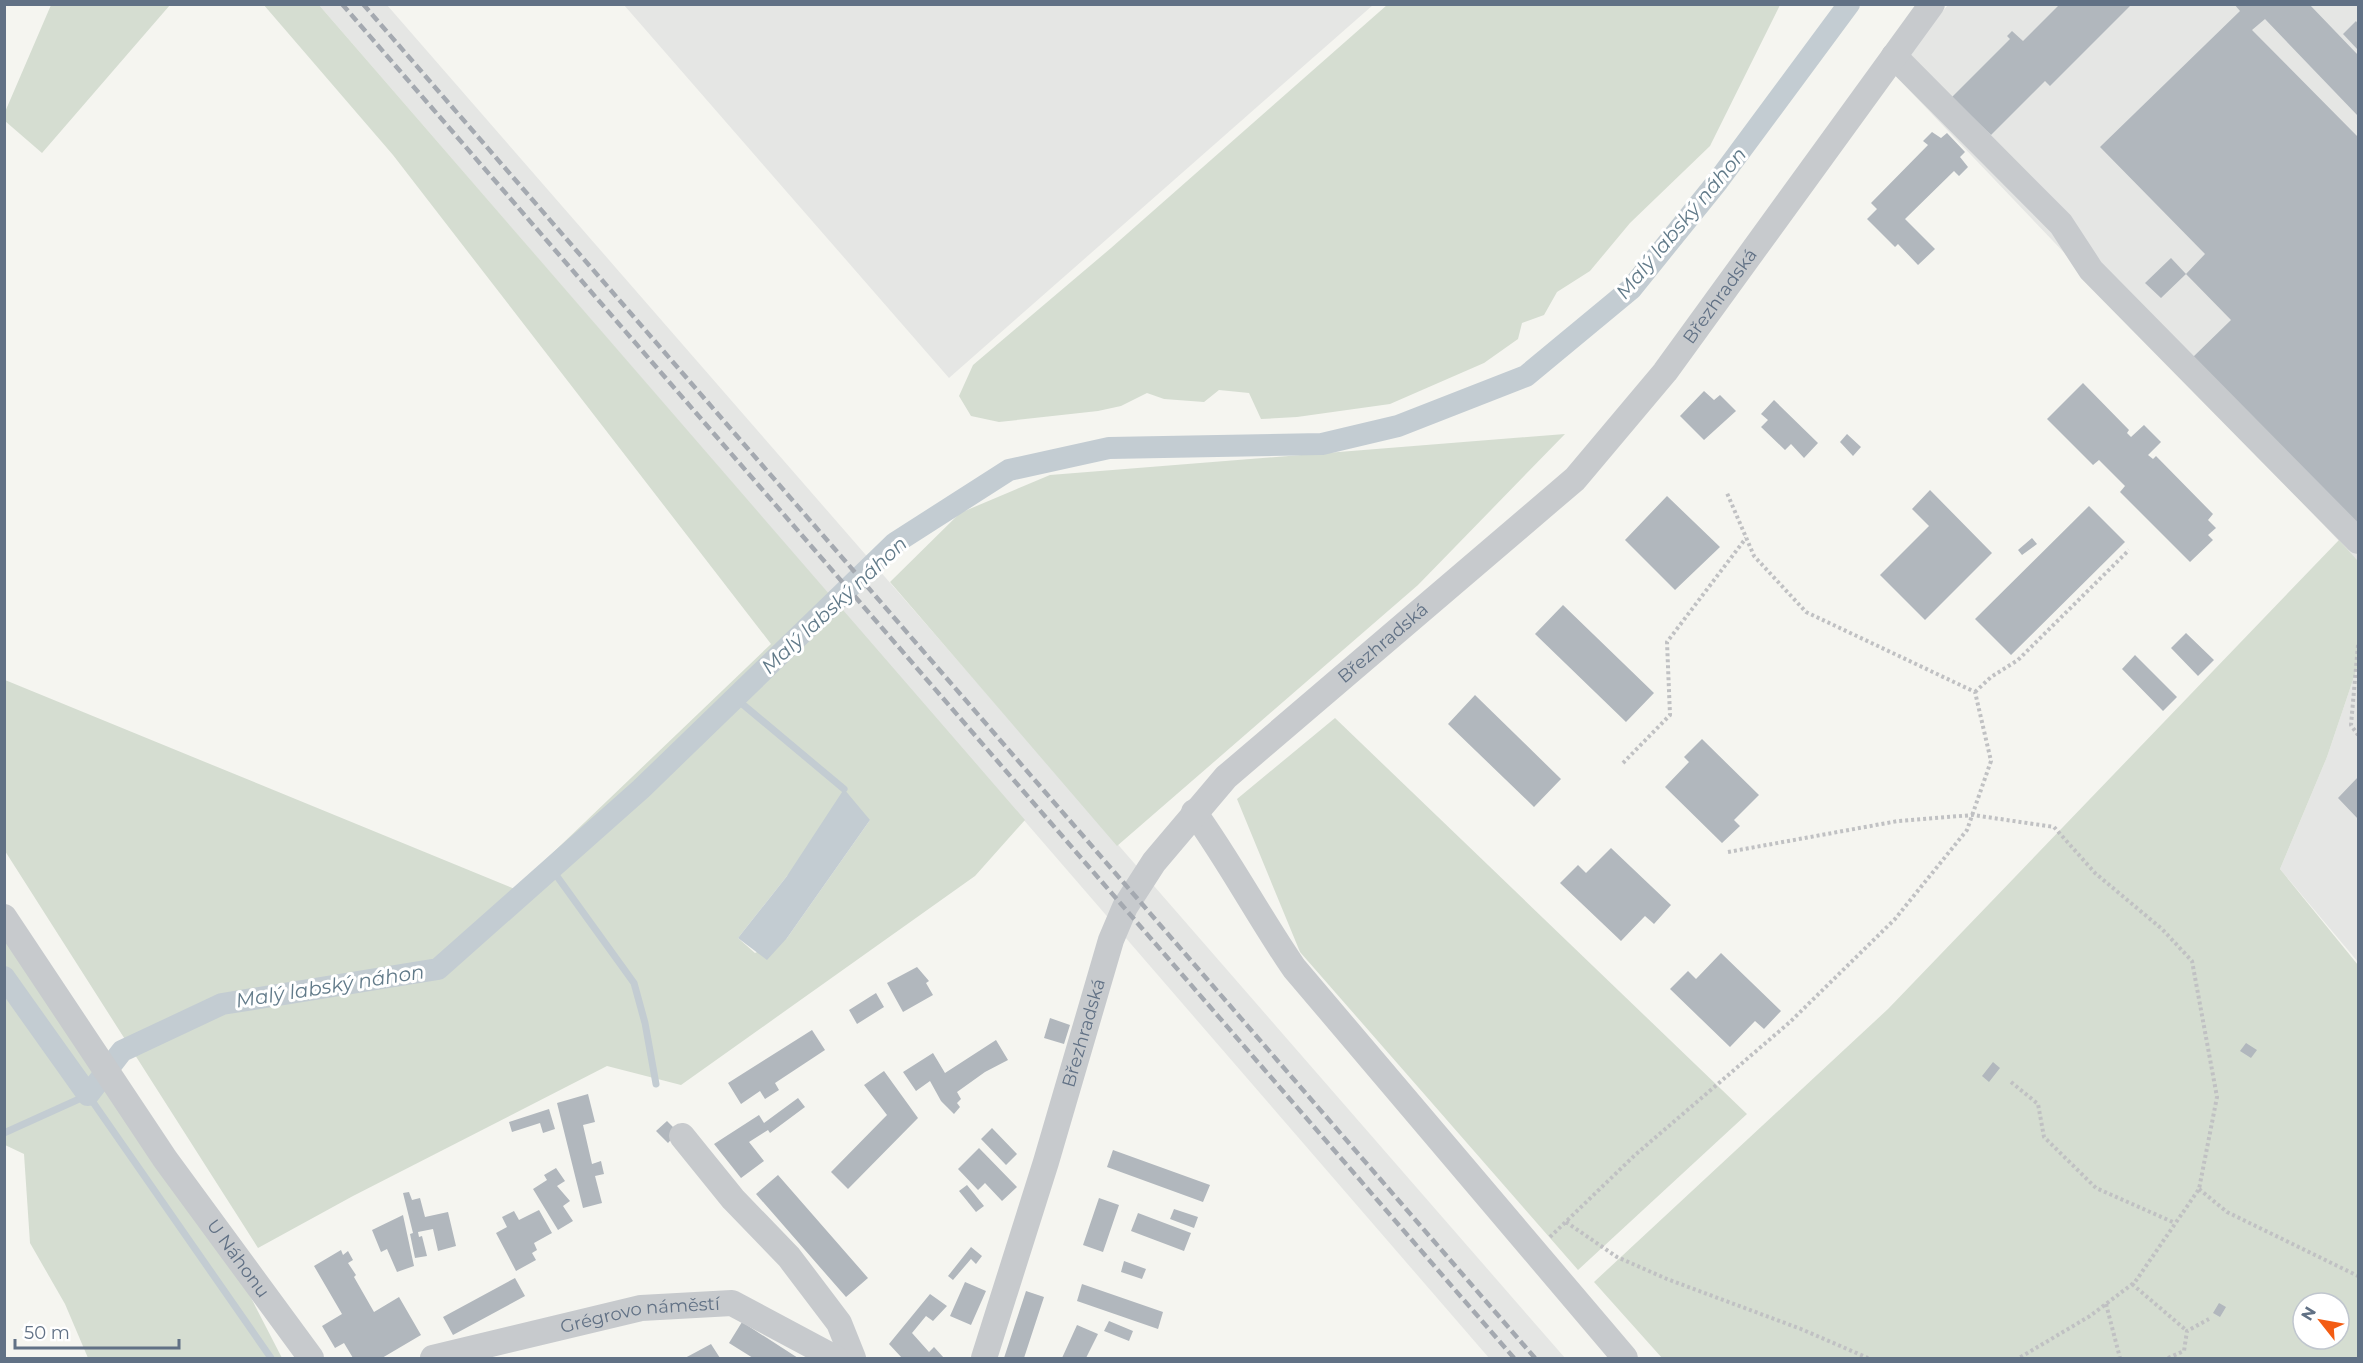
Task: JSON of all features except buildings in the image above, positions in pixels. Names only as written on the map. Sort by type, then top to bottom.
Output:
[{"type":"street","name":"Březhradská","points":[[984,1359],[1046,1162],[1111,940],[1133,894],[1154,862],[1226,777],[1575,479],[1665,372],[1932,4]]},
{"type":"street","points":[[1894,56],[2061,224],[2091,270],[2358,540]]},
{"type":"street","points":[[1194,812],[1220,848],[1257,913],[1294,968],[1626,1359]]},
{"type":"street","name":"U Náhonu","points":[[4,917],[165,1159],[311,1359]]},
{"type":"street","points":[[682,1136],[733,1199],[789,1257],[839,1323],[852,1359]]},
{"type":"street","name":"Grégrovo náměstí","points":[[433,1359],[641,1308],[732,1303],[835,1359]]},
{"type":"path","points":[[1727,493],[1754,556],[1806,612],[1975,692]]},
{"type":"path","points":[[1623,763],[1670,715],[1667,642],[1746,538]]},
{"type":"path","points":[[1975,692],[1991,677],[2018,660],[2129,550]]},
{"type":"path","points":[[2358,645],[2351,725],[2358,735]]},
{"type":"path","points":[[1534,1251],[1635,1155],[1790,1022],[1895,920],[1967,830],[1991,761],[1975,692]]},
{"type":"path","points":[[1728,852],[1898,821],[1972,815],[2054,827],[2095,873],[2162,929],[2192,961],[2217,1097],[2199,1189],[2132,1284],[2106,1304],[2019,1359]]},
{"type":"path","points":[[2011,1082],[2038,1104],[2044,1137],[2096,1188],[2175,1223]]},
{"type":"path","points":[[2199,1189],[2227,1212],[2358,1276]]},
{"type":"path","points":[[1566,1222],[1617,1257],[1667,1279],[1801,1329],[1868,1359]]},
{"type":"path","points":[[2132,1284],[2187,1331]]},
{"type":"path","points":[[2106,1304],[2120,1359]]},
{"type":"path","points":[[2187,1331],[2209,1319]]},
{"type":"path","points":[[2168,1359],[2184,1351],[2187,1331]]},
{"type":"shaded area","points":[[263,4],[319,5],[1025,820],[975,876],[681,1085],[607,1066],[353,1196],[258,1248],[5,851],[5,680],[515,889],[771,644],[393,155]],"holes":[[[870,820],[787,938],[755,953],[738,938],[787,876]]]},
{"type":"shaded area","points":[[51,5],[170,5],[42,153],[5,121],[5,112]]},
{"type":"shaded area","points":[[319,5],[387,5],[1565,1358],[1489,1358]]},
{"type":"shaded area","points":[[624,5],[1373,5],[949,378]]},
{"type":"shaded area","points":[[1387,5],[1780,5],[1710,146],[1630,223],[1590,271],[1557,292],[1544,315],[1522,323],[1518,339],[1484,363],[1390,404],[1297,417],[1261,419],[1249,393],[1219,390],[1204,402],[1164,399],[1147,393],[1121,406],[1098,411],[999,422],[971,416],[959,396],[973,365],[1111,248]]},
{"type":"shaded area","points":[[1948,5],[2358,5],[2358,561],[1891,71]]},
{"type":"shaded area","points":[[1565,434],[1418,585],[1117,846],[890,582],[960,513],[1050,475]]},
{"type":"shaded area","points":[[2339,540],[2358,561],[2358,665],[2327,757],[2280,869],[2358,965],[2358,1358],[1662,1358],[1594,1282],[1888,1009]]},
{"type":"shaded area","points":[[2358,665],[2358,962],[2280,869],[2327,757]]},
{"type":"shaded area","points":[[1335,718],[1747,1114],[1578,1270],[1300,952],[1237,799]]},
{"type":"shaded area","points":[[844,789],[870,820],[787,938],[767,960],[738,938],[787,876]]},
{"type":"shaded area","points":[[4,925],[217,1232],[282,1358],[88,1358],[65,1304],[30,1243],[24,1154],[5,1145]]},
{"type":"waterway","name":"Malý labský náhon","points":[[4,977],[88,1095],[122,1051],[222,1004],[438,969],[641,789],[895,543],[1009,470],[1109,448],[1322,444],[1398,426],[1526,376],[1631,289],[1718,181],[1849,4]]},
{"type":"waterway","points":[[734,697],[844,789]]},
{"type":"waterway","points":[[551,868],[634,983],[645,1023],[656,1084]]},
{"type":"waterway","points":[[4,1133],[88,1095],[271,1358]]},
{"type":"railway","points":[[342,4],[1514,1358]]},
{"type":"railway","points":[[363,4],[1535,1358]]}]
